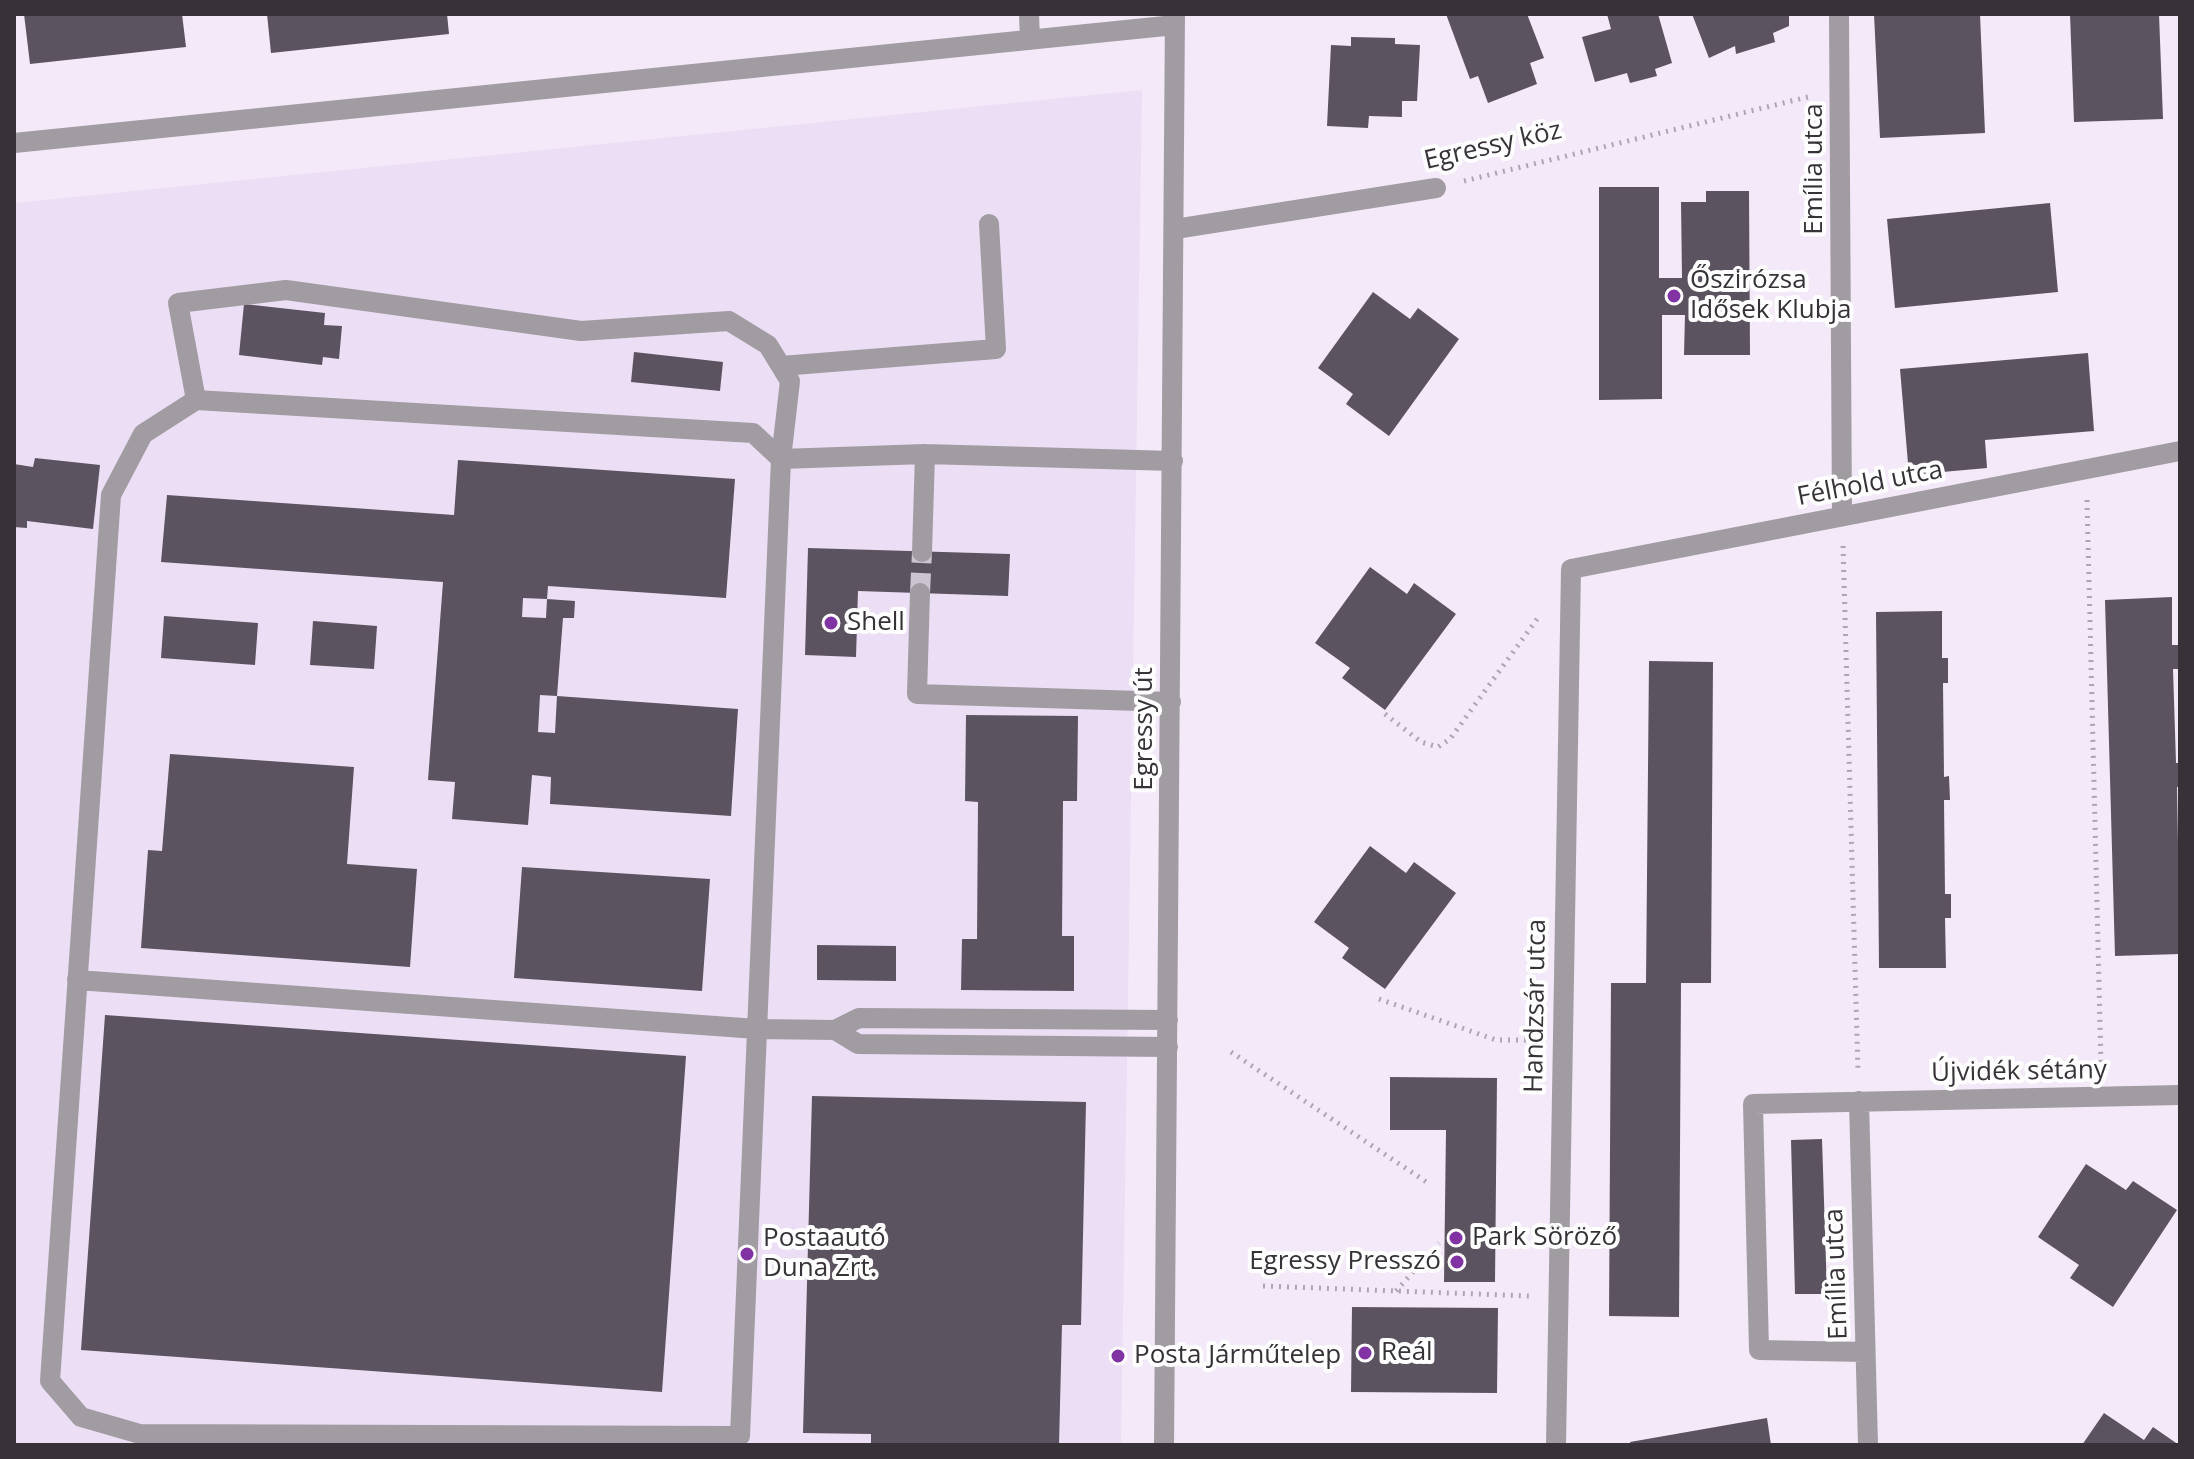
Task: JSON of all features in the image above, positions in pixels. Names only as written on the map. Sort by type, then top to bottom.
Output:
[{"type":"street","points":[[1029,14],[1030,40]]},
{"type":"street","name":"Emília utca","points":[[1839,14],[1842,516]]},
{"type":"street","points":[[14,143],[1030,40],[1175,20]]},
{"type":"street","name":"Egressy út","points":[[1164,1445],[1175,20]]},
{"type":"street","name":"Egressy köz","points":[[1175,229],[1436,188]]},
{"type":"street","points":[[781,366],[996,349],[989,224]]},
{"type":"street","points":[[196,400],[178,303],[286,290],[581,331],[729,321],[768,345],[790,381],[781,459],[740,1436],[140,1434],[81,1417],[50,1381],[111,495],[143,434],[196,400],[753,433],[781,459],[925,454],[1173,461]]},
{"type":"street","name":"Félhold utca","points":[[1571,569],[2180,451]]},
{"type":"street","points":[[922,552],[925,454]]},
{"type":"street","name":"Handzsár utca","points":[[1556,1445],[1571,569]]},
{"type":"street","points":[[920,593],[917,694],[1171,702]]},
{"type":"street","points":[[77,980],[757,1029],[835,1030],[859,1018],[1168,1020]]},
{"type":"street","points":[[835,1030],[858,1044],[1168,1047]]},
{"type":"street","name":"Újvidék sétány","points":[[1865,1352],[1759,1350],[1753,1104],[2180,1095]]},
{"type":"street","name":"Emília utca","points":[[1859,1101],[1868,1445]]},
{"type":"path","name":"Egressy köz","points":[[1436,188],[1818,95]]},
{"type":"path","points":[[2086,467],[2102,1097]]},
{"type":"path","points":[[1842,516],[1859,1101]]},
{"type":"path","points":[[1385,714],[1421,742],[1438,747],[1450,739],[1543,612]]},
{"type":"path","points":[[1379,999],[1496,1040],[1513,1040]]},
{"type":"path","points":[[1231,1052],[1428,1183]]},
{"type":"path","points":[[1396,1291],[1439,1243]]},
{"type":"path","points":[[1263,1286],[1496,1294]]},
{"type":"shaded area","points":[[1142,90],[1121,1445],[14,1445],[14,203]]},
{"type":"building","points":[[24,14],[182,14],[186,47],[30,64]]},
{"type":"building","points":[[267,14],[447,14],[449,34],[271,53]]},
{"type":"building","points":[[1446,14],[1527,14],[1544,58],[1530,63],[1537,84],[1488,103],[1478,76],[1470,79]]},
{"type":"building","points":[[1607,14],[1658,14],[1672,63],[1655,69],[1657,76],[1630,83],[1627,73],[1595,82],[1582,37],[1611,29]]},
{"type":"building","points":[[1692,14],[1789,14],[1789,26],[1773,33],[1775,42],[1736,54],[1735,46],[1709,58]]},
{"type":"building","points":[[1874,14],[1980,14],[1985,133],[1880,138]]},
{"type":"building","points":[[2070,14],[2159,14],[2163,119],[2074,122]]},
{"type":"building","points":[[1351,37],[1395,38],[1395,44],[1420,45],[1417,101],[1402,101],[1402,117],[1369,116],[1368,128],[1327,126],[1331,45],[1351,46]]},
{"type":"building","name":"Őszirózsa Idősek Klubja","points":[[1599,187],[1659,187],[1659,278],[1682,278],[1681,202],[1706,202],[1706,191],[1749,191],[1750,355],[1684,355],[1685,315],[1662,315],[1662,399],[1599,400]]},
{"type":"building","points":[[2050,203],[2058,292],[1895,308],[1887,219]]},
{"type":"building","points":[[1373,292],[1410,319],[1418,308],[1459,339],[1389,436],[1346,404],[1353,394],[1318,368]]},
{"type":"building","points":[[244,304],[325,313],[324,325],[342,326],[339,359],[323,357],[322,365],[239,355]]},
{"type":"building","points":[[634,352],[723,362],[720,391],[631,382]]},
{"type":"building","points":[[2088,353],[2094,431],[1985,440],[1987,468],[1909,475],[1900,369]]},
{"type":"building","points":[[35,458],[100,465],[93,529],[27,521],[27,528],[14,527],[14,464],[33,467]]},
{"type":"building","points":[[458,460],[735,479],[726,598],[548,586],[547,599],[575,601],[574,618],[563,618],[557,696],[738,709],[731,816],[550,804],[551,777],[532,775],[528,825],[452,819],[455,782],[428,780],[443,582],[161,562],[167,495],[454,515]],"holes":[[[523,598],[547,599],[546,618],[522,617]],[[540,695],[557,696],[555,733],[538,732]]]},
{"type":"building","points":[[808,548],[1010,554],[1008,596],[858,591],[856,657],[805,655]]},
{"type":"building","points":[[1370,567],[1407,594],[1414,583],[1456,614],[1385,710],[1342,678],[1350,668],[1315,643]]},
{"type":"building","points":[[2172,597],[2172,645],[2178,645],[2178,669],[2173,669],[2176,763],[2180,763],[2180,787],[2177,787],[2180,954],[2115,956],[2105,600]]},
{"type":"building","points":[[1942,611],[1942,658],[1948,658],[1948,683],[1943,683],[1944,777],[1949,776],[1950,800],[1944,800],[1945,894],[1951,894],[1951,918],[1945,918],[1946,968],[1879,968],[1876,612]]},
{"type":"building","points":[[164,616],[258,623],[255,665],[161,658]]},
{"type":"building","points":[[313,621],[377,626],[374,669],[310,665]]},
{"type":"building","points":[[1649,661],[1713,662],[1711,983],[1681,983],[1679,1317],[1609,1316],[1611,983],[1646,983]]},
{"type":"building","points":[[966,715],[1078,716],[1077,801],[1063,801],[1062,936],[1074,936],[1074,991],[961,990],[962,939],[977,939],[978,802],[965,801]]},
{"type":"building","points":[[170,754],[354,767],[347,864],[417,869],[410,967],[141,948],[148,850],[162,851]]},
{"type":"building","points":[[1370,846],[1406,873],[1414,862],[1456,893],[1385,989],[1342,958],[1349,948],[1314,922]]},
{"type":"building","points":[[522,867],[710,879],[702,991],[514,978]]},
{"type":"building","points":[[817,945],[896,946],[896,981],[817,980]]},
{"type":"building","points":[[105,1015],[686,1056],[662,1392],[81,1350]]},
{"type":"building","points":[[1390,1077],[1497,1078],[1495,1282],[1444,1282],[1446,1130],[1390,1130]]},
{"type":"building","points":[[812,1096],[1086,1102],[1081,1325],[1062,1325],[1059,1445],[871,1445],[871,1434],[803,1433]]},
{"type":"building","points":[[1822,1139],[1827,1294],[1795,1294],[1791,1140]]},
{"type":"building","points":[[2086,1164],[2126,1190],[2133,1181],[2177,1210],[2113,1307],[2070,1278],[2079,1265],[2038,1237]]},
{"type":"building","points":[[1352,1307],[1498,1308],[1497,1393],[1351,1392]]},
{"type":"building","points":[[2104,1413],[2144,1440],[2153,1427],[2179,1445],[2082,1445]]},
{"type":"building","points":[[1767,1418],[1771,1445],[1631,1445],[1630,1442]]},
{"type":"tunnel","points":[[920,593],[922,552]]},
{"type":"place","name":"Őszirózsa Idősek Klubja","points":[[1674,296]]},
{"type":"place","name":"Shell","points":[[831,623]]},
{"type":"place","name":"Park Söröző","points":[[1456,1238]]},
{"type":"place","name":"Postaautó Duna Zrt.","points":[[747,1254]]},
{"type":"place","name":"Egressy Presszó","points":[[1457,1262]]},
{"type":"place","name":"Reál","points":[[1365,1353]]},
{"type":"place","name":"Posta Járműtelep","points":[[1118,1356]]}]
